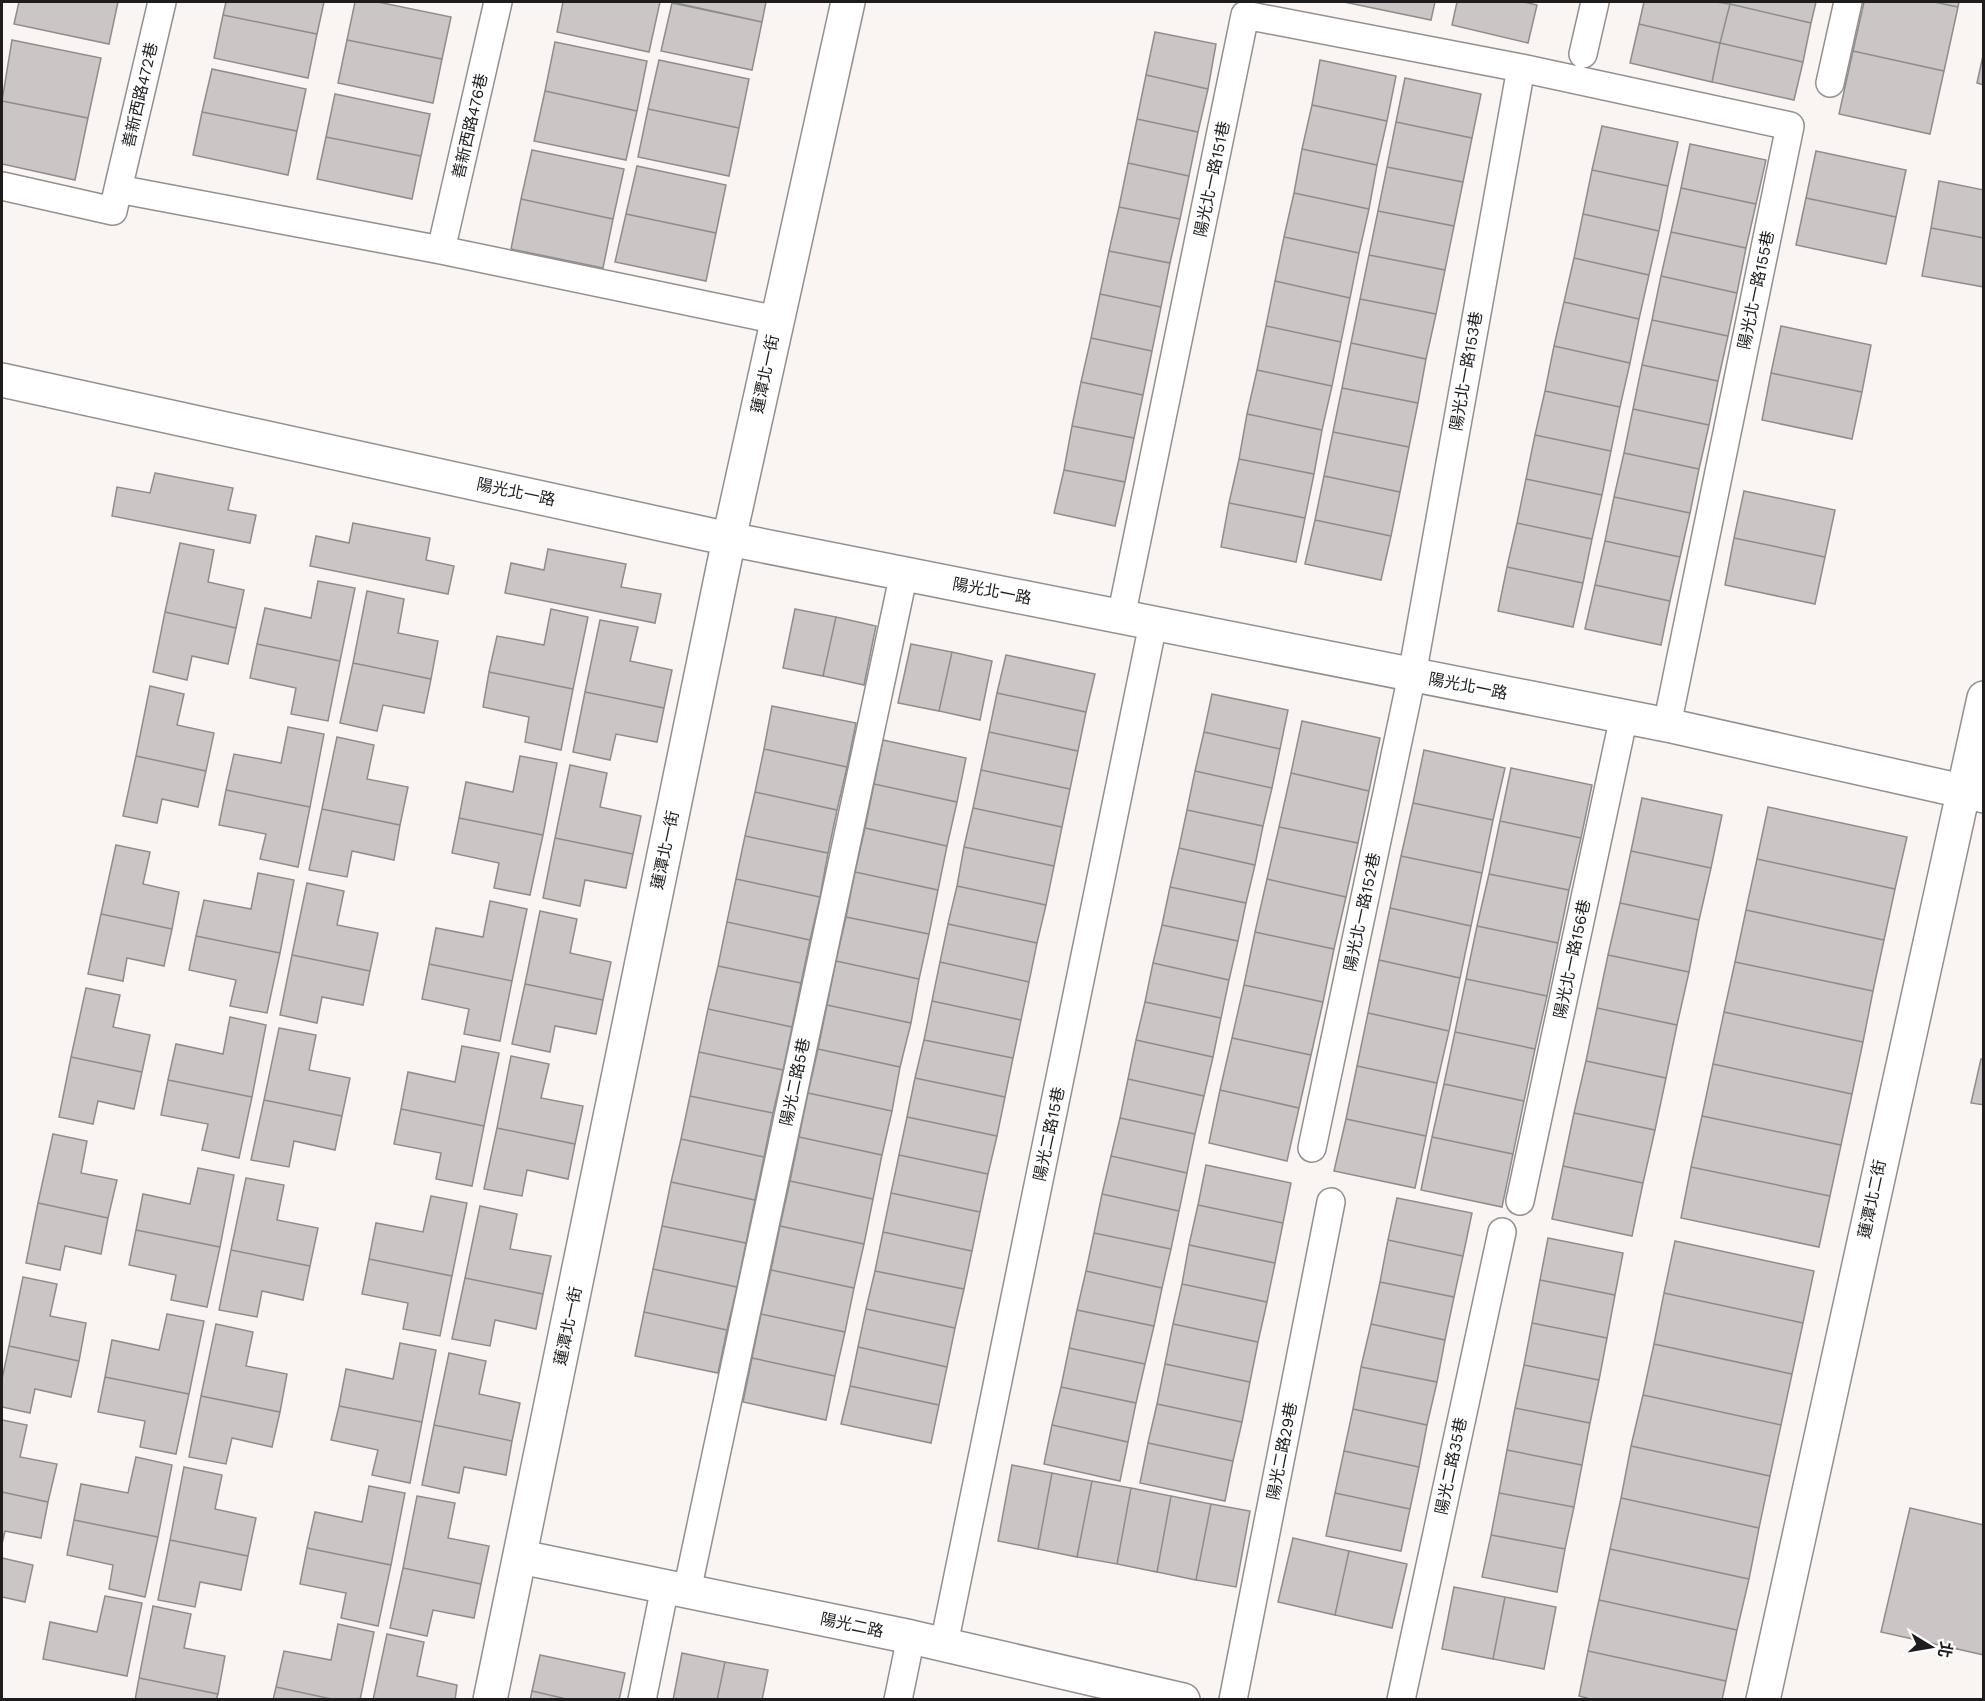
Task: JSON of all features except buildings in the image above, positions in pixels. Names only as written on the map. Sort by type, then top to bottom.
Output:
[{"type":"street","name":"蓮潭北一街","points":[[490,1700],[729,538],[848,2]]},
{"type":"street","name":"陽光北一路","points":[[2,380],[729,538],[1624,716],[1972,793]]},
{"type":"street","name":"蓮潭北二街","points":[[1763,1700],[1972,793],[1983,699]]},
{"type":"street","name":"陽光二路","points":[[521,1557],[944,1644],[1183,1700]]},
{"type":"lane","name":"善新西路472巷","points":[[2,186],[113,211],[162,2]]},
{"type":"lane","name":"善新西路476巷","points":[[441,250],[498,2]]},
{"type":"lane","points":[[1583,54],[1595,2]]},
{"type":"lane","points":[[1830,83],[1848,2]]},
{"type":"lane","name":"陽光北一路151巷","points":[[1121,617],[1245,15],[1521,68]]},
{"type":"lane","name":"陽光北一路153巷","points":[[1412,675],[1521,68]]},
{"type":"lane","name":"陽光北一路155巷","points":[[1521,68],[1790,126],[1667,725]]},
{"type":"lane","points":[[118,189],[441,250],[777,320]]},
{"type":"lane","name":"陽光二路5巷","points":[[642,1700],[676,1589],[904,573]]},
{"type":"lane","name":"陽光二路15巷","points":[[944,1644],[1153,624]]},
{"type":"lane","name":"陽光北一路152巷","points":[[1312,1148],[1412,675]]},
{"type":"lane","name":"陽光北一路156巷","points":[[1520,1201],[1624,716]]},
{"type":"lane","name":"陽光二路29巷","points":[[1233,1700],[1331,1202]]},
{"type":"lane","name":"陽光二路35巷","points":[[1401,1700],[1502,1232]]},
{"type":"lane","points":[[898,1700],[911,1637]]}]
